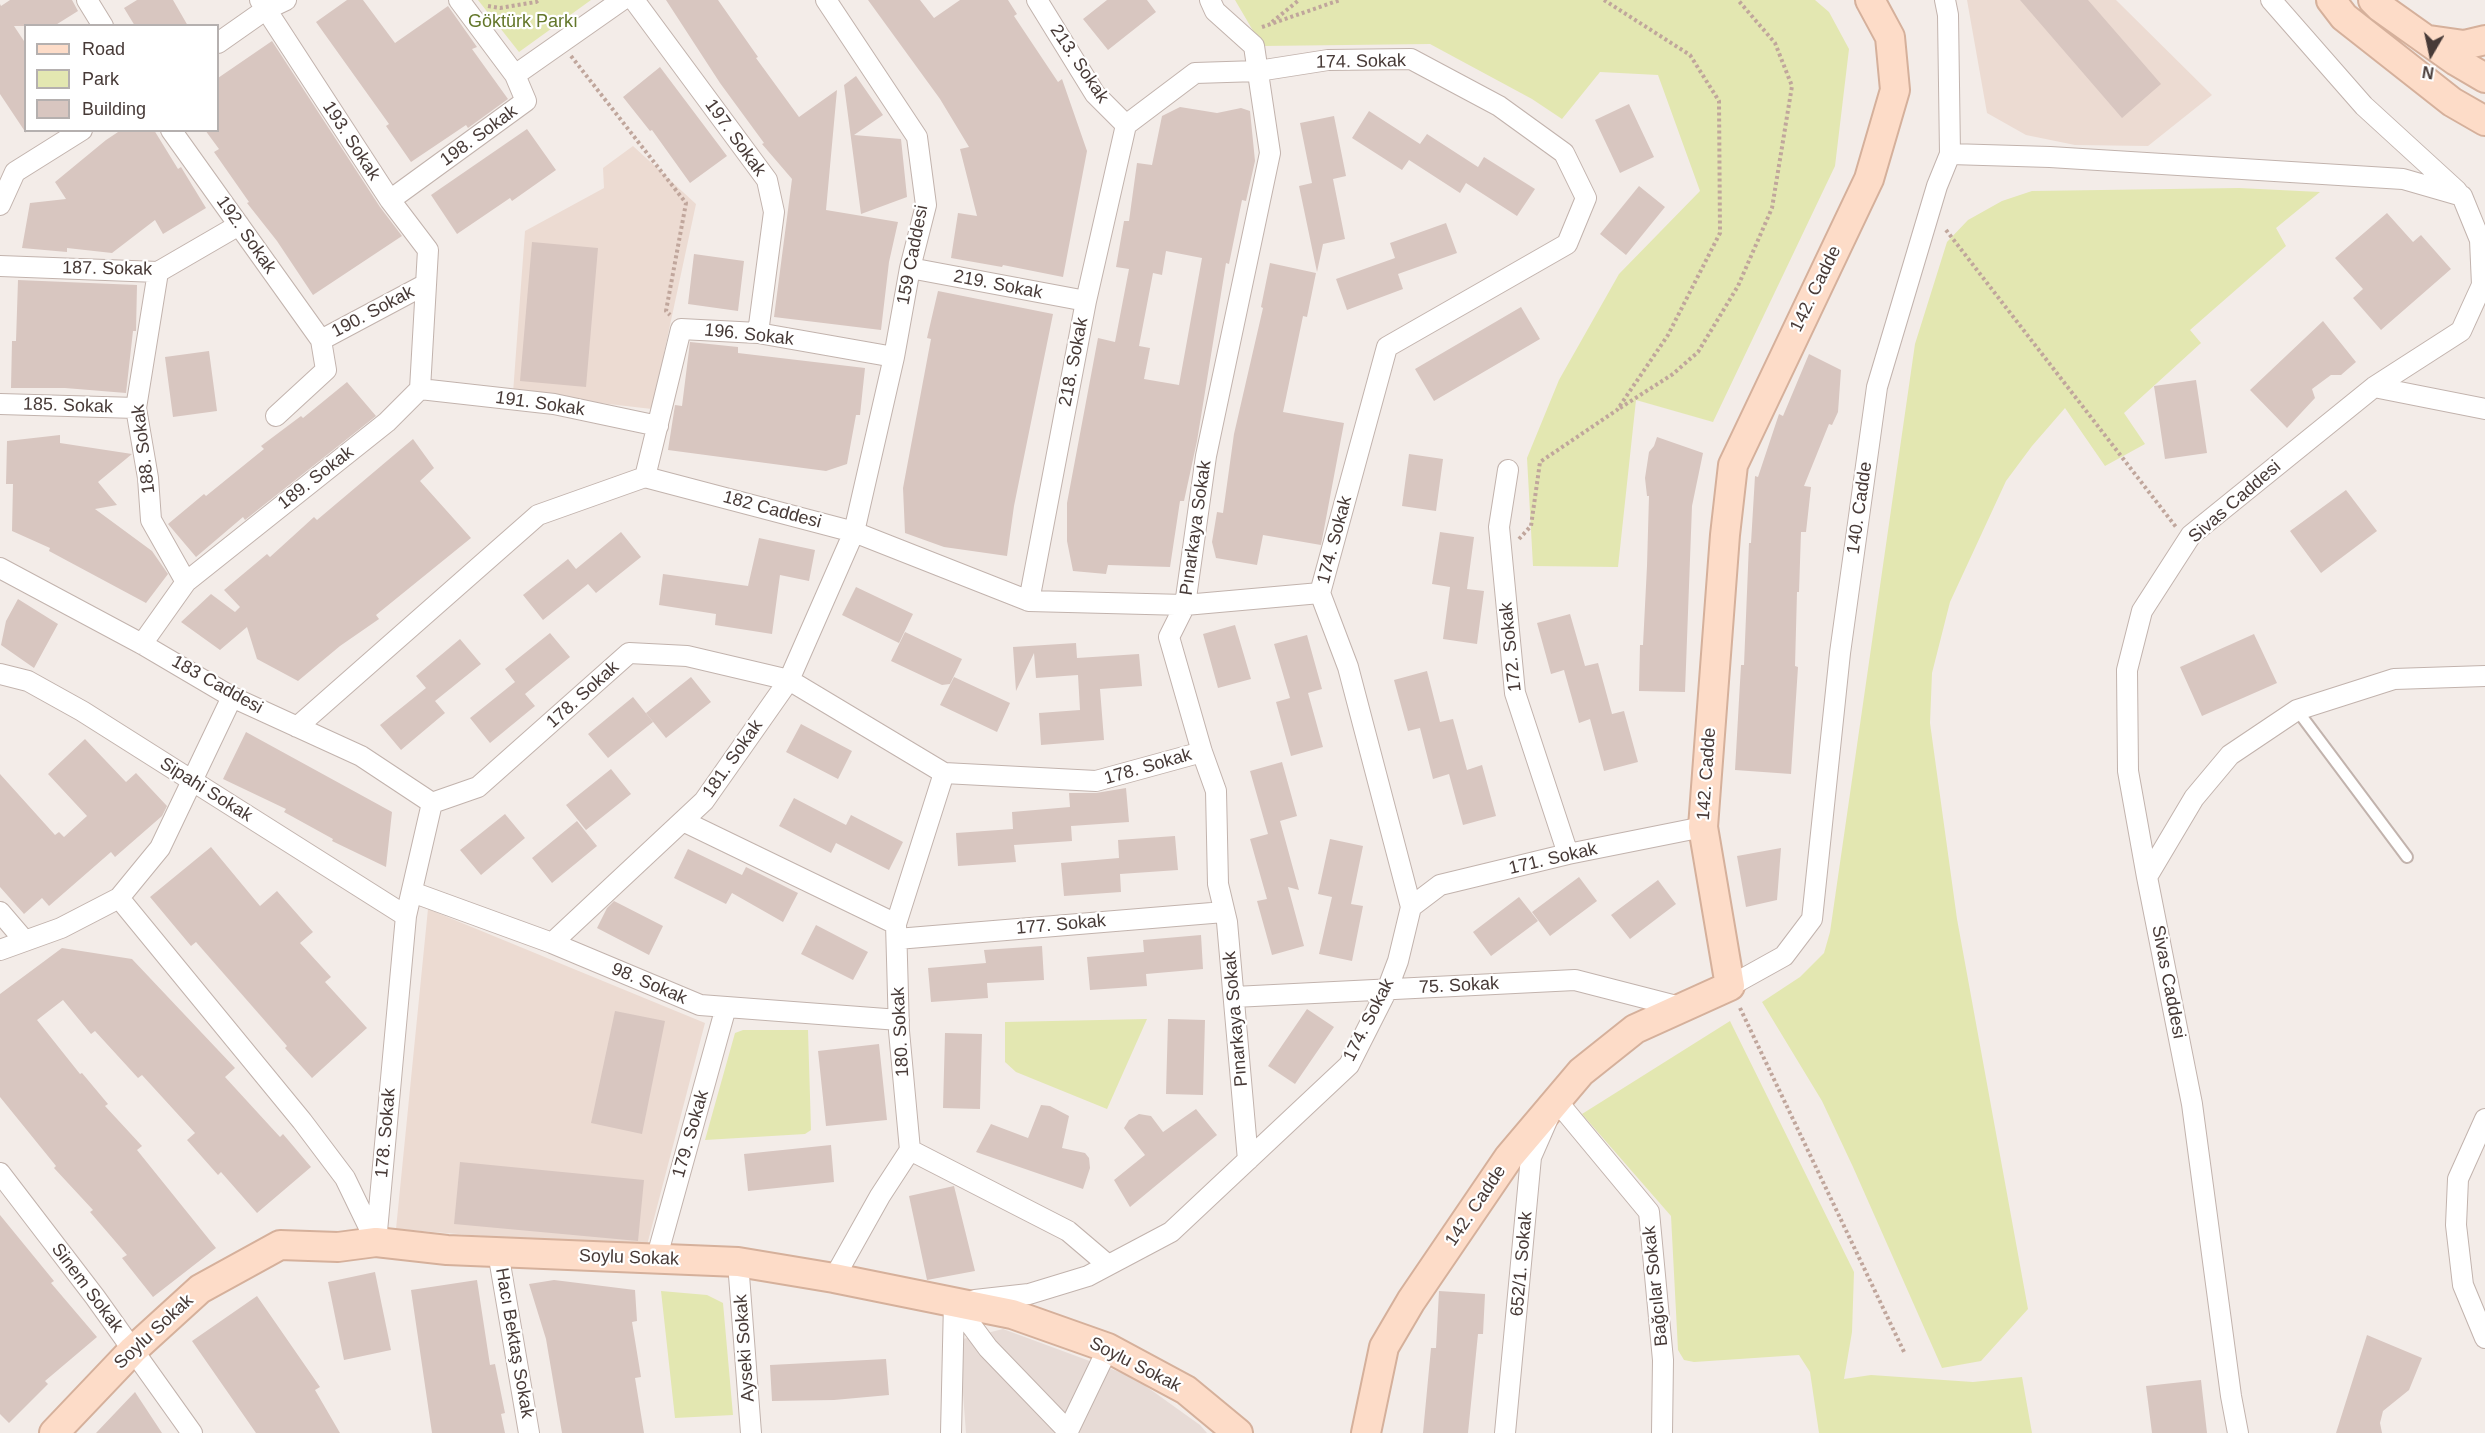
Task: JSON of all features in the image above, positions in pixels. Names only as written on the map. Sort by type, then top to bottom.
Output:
[{"type":"street","points":[[87,0],[102,24]]},
{"type":"street","points":[[219,42],[263,5],[286,0]]},
{"type":"street","points":[[459,0],[514,75]]},
{"type":"street","name":"198. Sokak","points":[[390,200],[526,102],[514,75],[622,0]]},
{"type":"street","name":"197. Sokak","points":[[634,0],[766,180],[774,212],[758,333]]},
{"type":"street","name":"159 Caddesi","points":[[826,0],[917,137],[926,205],[910,268],[894,357],[854,532]]},
{"type":"street","name":"213. Sokak","points":[[1037,0],[1095,94],[1126,125]]},
{"type":"street","name":"Pınarkaya Sokak","points":[[1210,0],[1215,11],[1254,46],[1270,153],[1206,456],[1185,605],[1169,637],[1202,752],[1216,791],[1218,884],[1224,912],[1234,997],[1248,1160]]},
{"type":"street","name":"142. Cadde","points":[[1366,1433],[1384,1347],[1411,1301],[1509,1157],[1581,1072],[1635,1029],[1730,986],[1703,827],[1725,535],[1733,465],[1869,179],[1895,90],[1890,37],[1870,0]]},
{"type":"street","name":"140. Cadde","points":[[1730,986],[1784,956],[1812,919],[1840,653],[1877,387],[1937,186],[1950,154],[1948,15],[1945,0]]},
{"type":"street","points":[[2271,0],[2364,106],[2462,196]]},
{"type":"street","points":[[2331,0],[2344,17],[2452,102],[2485,121]]},
{"type":"street","points":[[2373,0],[2380,8],[2485,78]]},
{"type":"street","name":"193. Sokak","points":[[263,5],[390,200],[428,250],[426,284]]},
{"type":"street","points":[[2425,39],[2464,45],[2485,40]]},
{"type":"street","name":"174. Sokak","points":[[954,1302],[1029,1294],[1088,1276],[1171,1232],[1349,1065],[1387,990],[1398,961],[1411,907],[1348,667],[1320,593],[1387,347],[1567,244],[1586,198],[1564,153],[1499,106],[1411,59],[1328,60],[1258,71],[1195,73],[1126,125]]},
{"type":"street","name":"218. Sokak","points":[[1029,601],[1086,302],[1126,125]]},
{"type":"street","points":[[0,205],[15,172],[79,132]]},
{"type":"street","name":"192. Sokak","points":[[172,132],[321,340]]},
{"type":"street","points":[[1950,154],[2050,157],[2403,179],[2462,196]]},
{"type":"street","name":"Sivas Caddesi","points":[[2238,1433],[2231,1396],[2192,1104],[2146,877],[2128,771],[2127,670],[2142,611],[2191,536],[2374,387],[2461,331],[2482,285],[2480,240],[2462,196]]},
{"type":"street","name":"187. Sokak","points":[[0,266],[158,272],[239,225]]},
{"type":"street","name":"219. Sokak","points":[[910,268],[1086,302]]},
{"type":"street","name":"188. Sokak","points":[[158,272],[135,408],[148,478],[151,520],[186,582]]},
{"type":"street","points":[[420,389],[426,284]]},
{"type":"street","name":"190. Sokak","points":[[321,340],[426,284]]},
{"type":"street","name":"196. Sokak","points":[[645,477],[681,329],[758,333],[894,357]]},
{"type":"street","points":[[276,416],[326,370],[321,340]]},
{"type":"street","points":[[2374,387],[2485,409]]},
{"type":"street","name":"191. Sokak","points":[[420,389],[554,404],[658,426]]},
{"type":"street","name":"189. Sokak","points":[[142,644],[186,582],[387,422],[420,389]]},
{"type":"street","name":"185. Sokak","points":[[0,404],[135,408]]},
{"type":"street","name":"172. Sokak","points":[[1508,470],[1499,527],[1515,693],[1568,854]]},
{"type":"street","points":[[297,727],[538,515],[645,477]]},
{"type":"street","name":"182 Caddesi","points":[[645,477],[854,532],[1029,601],[1185,605],[1320,593]]},
{"type":"street","name":"181. Sokak","points":[[552,943],[704,801],[789,680],[854,532]]},
{"type":"street","name":"183 Caddesi","points":[[0,568],[142,644],[232,697],[360,756],[432,803]]},
{"type":"street","name":"178. Sokak","points":[[376,1242],[406,916],[432,803],[478,787],[629,653],[687,656],[789,680],[944,773],[1096,781],[1202,752]]},
{"type":"street","name":"Sipahi Sokak","points":[[0,674],[28,681],[82,711],[406,916]]},
{"type":"street","points":[[2146,877],[2194,798],[2230,754],[2297,710],[2394,679],[2485,676]]},
{"type":"street","points":[[0,950],[61,928],[119,898],[160,848],[232,697]]},
{"type":"street","name":"180. Sokak","points":[[910,1150],[899,1020],[897,932],[944,773]]},
{"type":"street","points":[[683,820],[897,932]]},
{"type":"street","name":"171. Sokak","points":[[1411,907],[1440,885],[1568,854],[1703,827]]},
{"type":"street","name":"98. Sokak","points":[[412,892],[552,943],[700,1005],[899,1020]]},
{"type":"street","points":[[119,898],[302,1121],[345,1178],[376,1242]]},
{"type":"street","points":[[0,912],[24,940]]},
{"type":"street","name":"177. Sokak","points":[[897,932],[1224,912]]},
{"type":"street","name":"75. Sokak","points":[[1234,997],[1575,980],[1680,1007]]},
{"type":"street","name":"179. Sokak","points":[[656,1260],[726,1007]]},
{"type":"street","name":"652/1. Sokak","points":[[1505,1433],[1531,1157],[1556,1100]]},
{"type":"street","name":"Bağcılar Sokak","points":[[1556,1100],[1649,1212],[1663,1360],[1662,1433]]},
{"type":"street","points":[[2485,1119],[2458,1179],[2456,1225],[2463,1285],[2485,1338]]},
{"type":"street","points":[[834,1278],[880,1196],[910,1150],[1068,1231],[1108,1265]]},
{"type":"street","name":"Sinem Sokak","points":[[0,1173],[133,1350],[192,1433]]},
{"type":"street","name":"Soylu Sokak","points":[[54,1433],[133,1350],[200,1289],[280,1245],[338,1247],[376,1242],[447,1250],[738,1262],[834,1278],[1012,1314],[1108,1348],[1186,1390],[1238,1433]]},
{"type":"street","name":"Hacı Bektaş Sokak","points":[[498,1252],[530,1433]]},
{"type":"street","name":"Ayseki Sokak","points":[[738,1262],[751,1433]]},
{"type":"street","points":[[954,1302],[988,1348],[1068,1431],[1108,1348]]},
{"type":"street","points":[[951,1433],[954,1302]]},
{"type":"lane","points":[[2297,710],[2407,857]]},
{"type":"path","points":[[484,6],[500,8],[536,3],[539,0]]},
{"type":"path","points":[[1268,25],[1299,0]]},
{"type":"path","points":[[1240,34],[1340,0]]},
{"type":"path","points":[[1604,0],[1690,55],[1719,101],[1720,232],[1668,335],[1617,410]]},
{"type":"path","points":[[1502,558],[1531,526],[1540,462],[1673,374],[1698,352],[1738,286],[1772,208],[1791,86],[1775,43],[1738,0]]},
{"type":"path","points":[[561,43],[686,203],[666,311],[681,329]]},
{"type":"path","points":[[1946,230],[2187,542]]},
{"type":"path","points":[[1730,986],[1905,1354]]},
{"type":"shaded area","points":[[1967,0],[2116,0],[2212,95],[2148,146],[2075,145],[2026,135],[1987,113]]},
{"type":"shaded area","points":[[633,146],[696,204],[652,409],[513,393],[525,231],[604,188],[603,168]]},
{"type":"shaded area","points":[[428,909],[705,1023],[646,1249],[396,1229]]},
{"type":"shaded area","points":[[1003,1329],[1133,1377],[1200,1425],[1207,1433],[966,1433],[959,1340]]},
{"type":"green space","name":"Göktürk Parkı","points":[[478,0],[591,0],[519,52]]},
{"type":"green space","points":[[1235,0],[1815,0],[1829,12],[1849,49],[1835,166],[1713,422],[1636,400],[1618,567],[1533,566],[1527,458],[1559,380],[1619,274],[1700,191],[1658,75],[1600,72],[1562,119],[1532,99],[1430,44],[1262,46]]},
{"type":"green space","points":[[2239,188],[2320,192],[2276,228],[2286,246],[2190,330],[2201,343],[2124,413],[2145,444],[2105,466],[2065,408],[2032,446],[2006,481],[1950,602],[1932,673],[1930,723],[1957,919],[2028,1309],[1981,1361],[1942,1368],[1822,1101],[1762,1002],[1800,977],[1824,953],[1830,932],[1915,344],[1947,242],[1968,220],[2002,201],[2032,191]]},
{"type":"green space","points":[[1147,1019],[1107,1109],[1016,1072],[1005,1062],[1005,1022]]},
{"type":"green space","points":[[1730,1021],[1854,1272],[1852,1332],[1844,1379],[1871,1375],[1973,1382],[2022,1377],[2032,1433],[1819,1433],[1810,1372],[1799,1355],[1694,1362],[1684,1360],[1678,1350],[1671,1216],[1582,1114]]},
{"type":"green space","points":[[743,1030],[808,1030],[811,1130],[805,1134],[705,1140],[735,1033]]},
{"type":"green space","points":[[661,1291],[707,1295],[723,1303],[733,1415],[675,1418]]},
{"type":"building","points":[[10,0],[72,0],[78,11],[57,24],[14,26],[24,41],[24,130],[0,94],[0,4],[1,6]]},
{"type":"building","points":[[137,0],[173,0],[187,24],[134,24],[124,8]]},
{"type":"building","points":[[347,0],[363,0],[395,43],[448,6],[477,47],[472,49],[508,99],[468,128],[466,125],[411,162],[386,126],[389,124],[316,22]]},
{"type":"building","points":[[666,0],[718,0],[799,117],[837,90],[826,210],[898,222],[889,262],[881,330],[774,317],[792,179],[762,144],[764,143],[720,83]]},
{"type":"building","points":[[868,0],[920,0],[934,18],[960,0],[1008,0],[1017,14],[1014,16],[1058,82],[1062,79],[1087,151],[1063,277],[951,258],[958,213],[977,216],[960,149],[969,147],[940,99]]},
{"type":"building","points":[[1107,0],[1147,0],[1156,12],[1108,50],[1083,19]]},
{"type":"building","points":[[2020,0],[2088,0],[2161,84],[2122,118]]},
{"type":"building","points":[[272,41],[380,207],[402,236],[313,295],[277,241],[247,203],[249,202],[214,152],[219,149],[206,132],[219,132],[219,77]]},
{"type":"building","points":[[660,67],[727,156],[690,183],[652,130],[650,131],[623,97]]},
{"type":"building","points":[[856,76],[883,115],[854,135],[901,139],[907,197],[861,214],[844,85]]},
{"type":"building","points":[[1629,104],[1654,157],[1620,173],[1595,120]]},
{"type":"building","points":[[1180,107],[1217,113],[1241,108],[1250,111],[1255,161],[1246,201],[1242,200],[1229,264],[1226,263],[1197,441],[1184,501],[1180,501],[1170,567],[1108,565],[1106,574],[1073,571],[1067,541],[1067,503],[1098,338],[1115,342],[1129,269],[1116,267],[1124,221],[1129,221],[1137,163],[1152,165],[1162,116]],"holes":[[[1166,251],[1202,258],[1179,385],[1144,379],[1150,348],[1139,346],[1153,273],[1162,275]]]},
{"type":"building","points":[[1369,111],[1420,144],[1427,134],[1478,167],[1484,157],[1535,189],[1517,216],[1466,183],[1460,193],[1409,160],[1402,170],[1352,138]]},
{"type":"building","points":[[1334,116],[1346,176],[1333,179],[1345,239],[1323,244],[1317,272],[1299,186],[1312,183],[1300,123]]},
{"type":"building","points":[[527,129],[556,170],[512,201],[510,198],[457,234],[431,195]]},
{"type":"building","points":[[118,132],[155,132],[178,169],[181,167],[206,208],[163,234],[155,220],[112,253],[67,248],[67,252],[22,248],[30,203],[66,199],[55,182]]},
{"type":"building","points":[[1639,186],[1665,207],[1626,255],[1600,234]]},
{"type":"building","points":[[2387,213],[2413,242],[2421,235],[2451,269],[2381,330],[2353,298],[2363,289],[2335,258]]},
{"type":"building","points":[[1446,223],[1457,253],[1398,274],[1403,289],[1347,310],[1336,279],[1395,258],[1390,243]]},
{"type":"building","points":[[532,242],[598,248],[586,387],[520,381]]},
{"type":"building","points":[[694,254],[744,261],[738,311],[688,304]]},
{"type":"building","points":[[1270,263],[1316,273],[1307,317],[1303,316],[1283,412],[1344,423],[1321,545],[1263,535],[1257,565],[1216,558],[1212,542],[1217,512],[1223,513],[1234,434],[1263,308],[1261,307]]},
{"type":"building","points":[[18,280],[137,285],[136,331],[133,331],[126,393],[65,388],[11,388],[12,341],[16,341]]},
{"type":"building","points":[[938,291],[1053,314],[1014,506],[1007,556],[944,547],[905,533],[903,488],[931,339],[927,338]]},
{"type":"building","points":[[1521,307],[1540,339],[1434,401],[1415,369]]},
{"type":"building","points":[[2323,321],[2356,362],[2341,375],[2331,375],[2312,389],[2315,398],[2287,428],[2250,390]]},
{"type":"building","points":[[690,342],[738,347],[738,353],[865,368],[860,415],[856,415],[847,464],[826,471],[668,450],[675,405],[682,406]]},
{"type":"building","points":[[209,351],[217,411],[173,417],[165,357]]},
{"type":"building","points":[[1809,354],[1841,370],[1838,412],[1832,425],[1829,424],[1804,486],[1811,487],[1806,532],[1801,532],[1795,666],[1798,667],[1791,774],[1735,770],[1741,665],[1744,665],[1749,543],[1751,543],[1755,476],[1758,477],[1779,414],[1783,416]]},
{"type":"building","points":[[2196,380],[2207,453],[2165,459],[2154,386]]},
{"type":"building","points":[[347,382],[376,416],[245,520],[243,517],[196,557],[168,524],[264,449],[261,446],[301,416],[303,418]]},
{"type":"building","points":[[60,435],[60,443],[132,454],[98,482],[117,505],[95,509],[152,551],[168,574],[146,603],[49,551],[50,548],[12,531],[13,484],[6,484],[7,441]]},
{"type":"building","points":[[1657,437],[1703,453],[1692,506],[1685,692],[1639,691],[1649,496],[1647,496],[1645,478],[1649,452]]},
{"type":"building","points":[[413,439],[434,468],[420,481],[471,538],[376,615],[379,619],[340,646],[298,681],[257,659],[247,627],[220,650],[181,622],[211,594],[235,612],[240,607],[224,590],[267,554],[270,557],[314,517],[317,520]]},
{"type":"building","points":[[1409,454],[1443,459],[1436,511],[1402,506]]},
{"type":"building","points":[[2346,490],[2377,531],[2321,573],[2290,531]]},
{"type":"building","points":[[621,532],[641,557],[596,593],[588,584],[543,620],[523,595],[568,559],[576,569]]},
{"type":"building","points":[[1440,532],[1474,537],[1467,589],[1484,591],[1477,644],[1443,639],[1450,587],[1432,584]]},
{"type":"building","points":[[759,538],[815,550],[809,581],[780,575],[772,634],[715,625],[716,614],[659,605],[663,574],[748,586]]},
{"type":"building","points":[[856,587],[913,614],[899,643],[842,615]]},
{"type":"building","points":[[18,599],[58,624],[34,668],[1,645],[6,621]]},
{"type":"building","points":[[1570,614],[1585,666],[1598,663],[1612,714],[1624,711],[1638,762],[1604,771],[1590,719],[1579,723],[1564,670],[1551,674],[1537,623]]},
{"type":"building","points":[[1235,625],[1251,679],[1218,688],[1203,634]]},
{"type":"building","points":[[905,632],[962,659],[950,684],[942,685],[891,661]]},
{"type":"building","points":[[550,633],[570,657],[525,694],[535,706],[490,743],[470,718],[515,682],[505,669]]},
{"type":"building","points":[[2254,634],[2277,683],[2202,716],[2180,667]]},
{"type":"building","points":[[1307,635],[1322,689],[1308,693],[1323,747],[1291,756],[1276,702],[1290,698],[1274,644]]},
{"type":"building","points":[[460,639],[481,664],[435,701],[445,713],[401,750],[380,725],[426,688],[416,676]]},
{"type":"building","points":[[1076,643],[1077,658],[1139,654],[1142,686],[1100,689],[1104,740],[1041,745],[1039,713],[1080,710],[1078,675],[1036,678],[1034,653],[1016,691],[1013,647]]},
{"type":"building","points":[[1427,671],[1440,722],[1453,719],[1467,770],[1482,765],[1496,816],[1463,825],[1449,774],[1433,779],[1420,728],[1408,731],[1394,680]]},
{"type":"building","points":[[691,677],[711,702],[666,738],[646,713]]},
{"type":"building","points":[[954,677],[1010,703],[997,732],[940,705]]},
{"type":"building","points":[[633,697],[653,722],[608,758],[588,734]]},
{"type":"building","points":[[801,724],[852,751],[838,779],[786,752]]},
{"type":"building","points":[[246,732],[392,812],[386,867],[332,841],[333,839],[284,812],[286,809],[223,779]]},
{"type":"building","points":[[85,739],[126,782],[136,773],[167,806],[162,816],[115,857],[111,852],[49,906],[42,898],[24,914],[0,887],[0,774],[55,835],[59,832],[64,837],[87,816],[48,774]]},
{"type":"building","points":[[1282,762],[1297,816],[1280,821],[1299,890],[1288,887],[1304,946],[1272,955],[1257,901],[1267,899],[1250,839],[1268,834],[1250,771]]},
{"type":"building","points":[[611,769],[631,794],[586,830],[566,805]]},
{"type":"building","points":[[1126,788],[1129,822],[1071,826],[1072,841],[1014,845],[1016,862],[958,866],[956,833],[1013,829],[1012,812],[1070,807],[1069,793],[1096,793]]},
{"type":"building","points":[[794,798],[846,825],[851,815],[903,842],[889,870],[836,843],[831,853],[779,826]]},
{"type":"building","points":[[505,814],[525,838],[481,875],[460,850]]},
{"type":"building","points":[[577,821],[597,846],[552,883],[532,858]]},
{"type":"building","points":[[1175,836],[1178,870],[1120,874],[1121,892],[1064,896],[1061,863],[1119,858],[1118,840]]},
{"type":"building","points":[[1330,839],[1363,846],[1351,904],[1363,906],[1352,961],[1319,954],[1332,897],[1318,894]]},
{"type":"building","points":[[211,847],[260,906],[277,891],[313,932],[300,943],[331,977],[325,982],[367,1028],[312,1078],[196,942],[191,946],[150,897]]},
{"type":"building","points":[[1781,848],[1777,900],[1746,907],[1737,856]]},
{"type":"building","points":[[688,849],[742,875],[746,867],[798,893],[783,922],[732,893],[726,904],[674,878]]},
{"type":"building","points":[[1579,877],[1597,901],[1550,936],[1532,912]]},
{"type":"building","points":[[1658,880],[1676,904],[1630,939],[1611,915]]},
{"type":"building","points":[[1519,897],[1538,921],[1491,956],[1473,932]]},
{"type":"building","points":[[614,901],[663,926],[649,955],[597,928],[607,908]]},
{"type":"building","points":[[816,925],[868,952],[853,980],[801,954]]},
{"type":"building","points":[[1201,935],[1203,969],[1146,974],[1147,986],[1090,990],[1087,957],[1144,952],[1143,940]]},
{"type":"building","points":[[1042,946],[1044,980],[987,983],[988,998],[931,1002],[928,968],[986,963],[984,950]]},
{"type":"building","points":[[62,948],[132,959],[235,1068],[225,1077],[280,1137],[283,1134],[311,1167],[257,1213],[221,1172],[218,1175],[187,1140],[195,1133],[142,1075],[138,1078],[95,1031],[91,1034],[63,1000],[37,1020],[80,1074],[82,1073],[108,1104],[105,1106],[142,1146],[137,1150],[216,1248],[153,1297],[122,1258],[127,1255],[90,1212],[93,1210],[54,1168],[56,1166],[0,1097],[0,994]]},
{"type":"building","points":[[1307,1009],[1334,1027],[1295,1084],[1268,1066]]},
{"type":"building","points":[[615,1011],[665,1021],[642,1134],[591,1123]]},
{"type":"building","points":[[1168,1019],[1205,1020],[1203,1095],[1166,1094]]},
{"type":"building","points":[[945,1033],[982,1034],[980,1109],[943,1108]]},
{"type":"building","points":[[879,1044],[887,1120],[826,1126],[818,1051]]},
{"type":"building","points":[[1041,1105],[1050,1106],[1069,1116],[1062,1148],[1085,1153],[1089,1158],[1090,1168],[1083,1189],[976,1152],[991,1124],[1028,1138]]},
{"type":"building","points":[[1196,1109],[1217,1135],[1130,1207],[1114,1180],[1145,1155],[1124,1128],[1129,1120],[1139,1114],[1151,1116],[1163,1132]]},
{"type":"building","points":[[831,1145],[834,1182],[748,1191],[744,1154]]},
{"type":"building","points":[[460,1162],[644,1180],[638,1241],[454,1224]]},
{"type":"building","points":[[954,1186],[975,1271],[927,1280],[909,1196]]},
{"type":"building","points":[[0,1215],[54,1281],[51,1283],[97,1337],[45,1381],[48,1384],[9,1423],[0,1414]]},
{"type":"building","points":[[375,1272],[391,1350],[344,1360],[328,1282]]},
{"type":"building","points":[[477,1280],[490,1365],[495,1364],[505,1413],[501,1414],[505,1433],[432,1433],[411,1290]]},
{"type":"building","points":[[554,1280],[635,1290],[637,1321],[632,1322],[641,1377],[635,1378],[644,1433],[562,1433],[546,1339],[529,1284]]},
{"type":"building","points":[[1439,1291],[1485,1294],[1483,1334],[1478,1334],[1468,1433],[1423,1433],[1431,1348],[1436,1348]]},
{"type":"building","points":[[257,1296],[320,1387],[315,1390],[340,1433],[256,1433],[192,1341]]},
{"type":"building","points":[[2367,1335],[2422,1358],[2409,1390],[2383,1411],[2380,1423],[2382,1433],[2336,1433]]},
{"type":"building","points":[[886,1359],[889,1395],[834,1400],[772,1401],[770,1365]]},
{"type":"building","points":[[2201,1380],[2207,1433],[2152,1433],[2146,1386]]},
{"type":"building","points":[[135,1392],[162,1433],[96,1433]]}]
